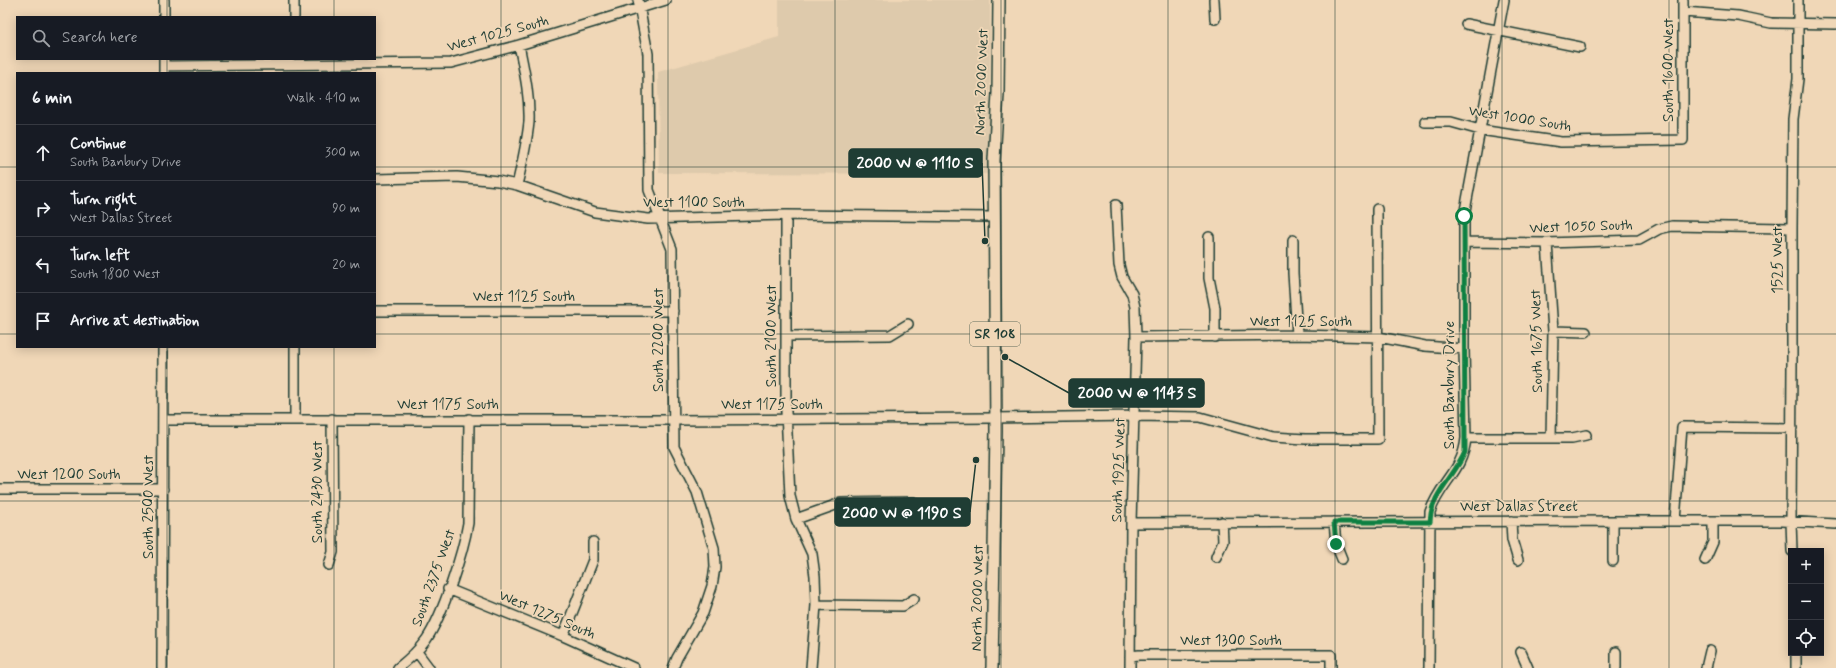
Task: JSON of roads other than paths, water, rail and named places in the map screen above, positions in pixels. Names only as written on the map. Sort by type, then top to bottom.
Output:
[{"type":"main road","name":"North 2000 West","points":[[992,668],[995,418],[994,217],[999,0]]},
{"type":"street","points":[[164,0],[164,16]]},
{"type":"street","points":[[294,0],[294,16]]},
{"type":"street","name":"West 1025 South","points":[[164,66],[294,66],[451,63],[519,45],[639,4],[666,0]]},
{"type":"street","points":[[1214,0],[1215,19]]},
{"type":"street","name":"South Banbury Drive","points":[[1429,668],[1430,512],[1434,500],[1460,465],[1465,452],[1464,216],[1504,0]]},
{"type":"street","name":"South 1600 West","points":[[1683,0],[1683,140]]},
{"type":"street","name":"1525 West","points":[[1792,548],[1793,119],[1798,79],[1798,0]]},
{"type":"street","name":"South 2200 West","points":[[639,4],[648,54],[649,190],[659,219],[672,249],[674,447],[697,492],[714,548],[715,567],[712,586],[703,613],[677,658],[673,668]]},
{"type":"street","points":[[1683,12],[1738,16],[1771,23],[1836,24]]},
{"type":"street","points":[[1466,24],[1498,29],[1580,47]]},
{"type":"street","points":[[517,185],[526,148],[529,121],[527,88],[519,45]]},
{"type":"street","name":"West 1000 South","points":[[1425,122],[1451,122],[1480,130],[1561,142],[1683,140]]},
{"type":"street","name":"West 1100 South","points":[[376,179],[457,177],[498,181],[517,185],[595,212],[648,219],[786,215],[994,217]]},
{"type":"street","name":"South 1925 West","points":[[1116,205],[1119,265],[1122,277],[1132,294],[1135,307],[1136,337],[1131,523],[1130,668]]},
{"type":"street","points":[[1377,209],[1379,337]]},
{"type":"street","name":"South 2100 West","points":[[786,215],[786,418],[790,496],[796,519],[812,554],[816,576],[816,605],[811,668]]},
{"type":"street","name":"West 1050 South","points":[[1465,242],[1547,243],[1639,240],[1659,229],[1672,226],[1792,228]]},
{"type":"street","points":[[1209,237],[1209,278],[1215,308],[1215,337]]},
{"type":"street","points":[[1293,240],[1293,273],[1297,335]]},
{"type":"street","name":"South 1675 West","points":[[1547,243],[1553,331],[1551,438]]},
{"type":"street","name":"West 1125 South","points":[[376,311],[673,311]]},
{"type":"street","points":[[786,336],[890,335],[908,324]]},
{"type":"street","points":[[1553,331],[1586,332]]},
{"type":"street","name":"West 1125 South","points":[[1136,337],[1297,335],[1379,337],[1425,346],[1464,349]]},
{"type":"street","name":"West 1175 South","points":[[163,420],[673,420],[1135,416],[1200,417],[1273,437],[1305,439],[1378,439],[1379,337]]},
{"type":"street","name":"South 2500 West","points":[[162,668],[163,348]]},
{"type":"street","points":[[295,348],[295,420]]},
{"type":"street","name":"South 2430 West","points":[[329,565],[333,552],[332,419]]},
{"type":"street","name":"South 2375 West","points":[[416,652],[427,639],[448,589],[465,540],[468,523],[468,419]]},
{"type":"street","points":[[1675,521],[1682,427],[1792,428]]},
{"type":"street","points":[[1466,438],[1572,438],[1586,434]]},
{"type":"street","name":"West 1200 South","points":[[0,489],[163,489]]},
{"type":"street","points":[[796,519],[841,504],[914,502]]},
{"type":"street","points":[[1511,521],[1512,540],[1518,560]]},
{"type":"street","points":[[1612,521],[1612,561]]},
{"type":"street","points":[[1705,560],[1713,542],[1713,521]]},
{"type":"street","name":"West Dallas Street","points":[[1131,523],[1791,521],[1836,524]]},
{"type":"street","points":[[1216,558],[1223,541],[1222,522]]},
{"type":"street","points":[[1334,522],[1336,544],[1342,559]]},
{"type":"street","points":[[563,636],[593,560],[593,542]]},
{"type":"street","name":"West 1275 South","points":[[448,589],[563,636],[634,668]]},
{"type":"street","points":[[816,605],[903,606],[914,599]]},
{"type":"street","points":[[1706,668],[1710,651]]},
{"type":"street","points":[[398,668],[416,652],[429,668]]},
{"type":"street","points":[[1521,652],[1528,668]]},
{"type":"street","points":[[1616,652],[1616,668]]},
{"type":"street","name":"West 1300 South","points":[[1130,656],[1139,654],[1331,655],[1331,668]]},
{"type":"street","points":[[1796,656],[1796,668]]},
{"type":"place","name":"2000 W @ 1110 S","points":[[985,241]]},
{"type":"place","name":"2000 W @ 1143 S","points":[[1005,357]]},
{"type":"place","name":"2000 W @ 1190 S","points":[[976,460]]}]
